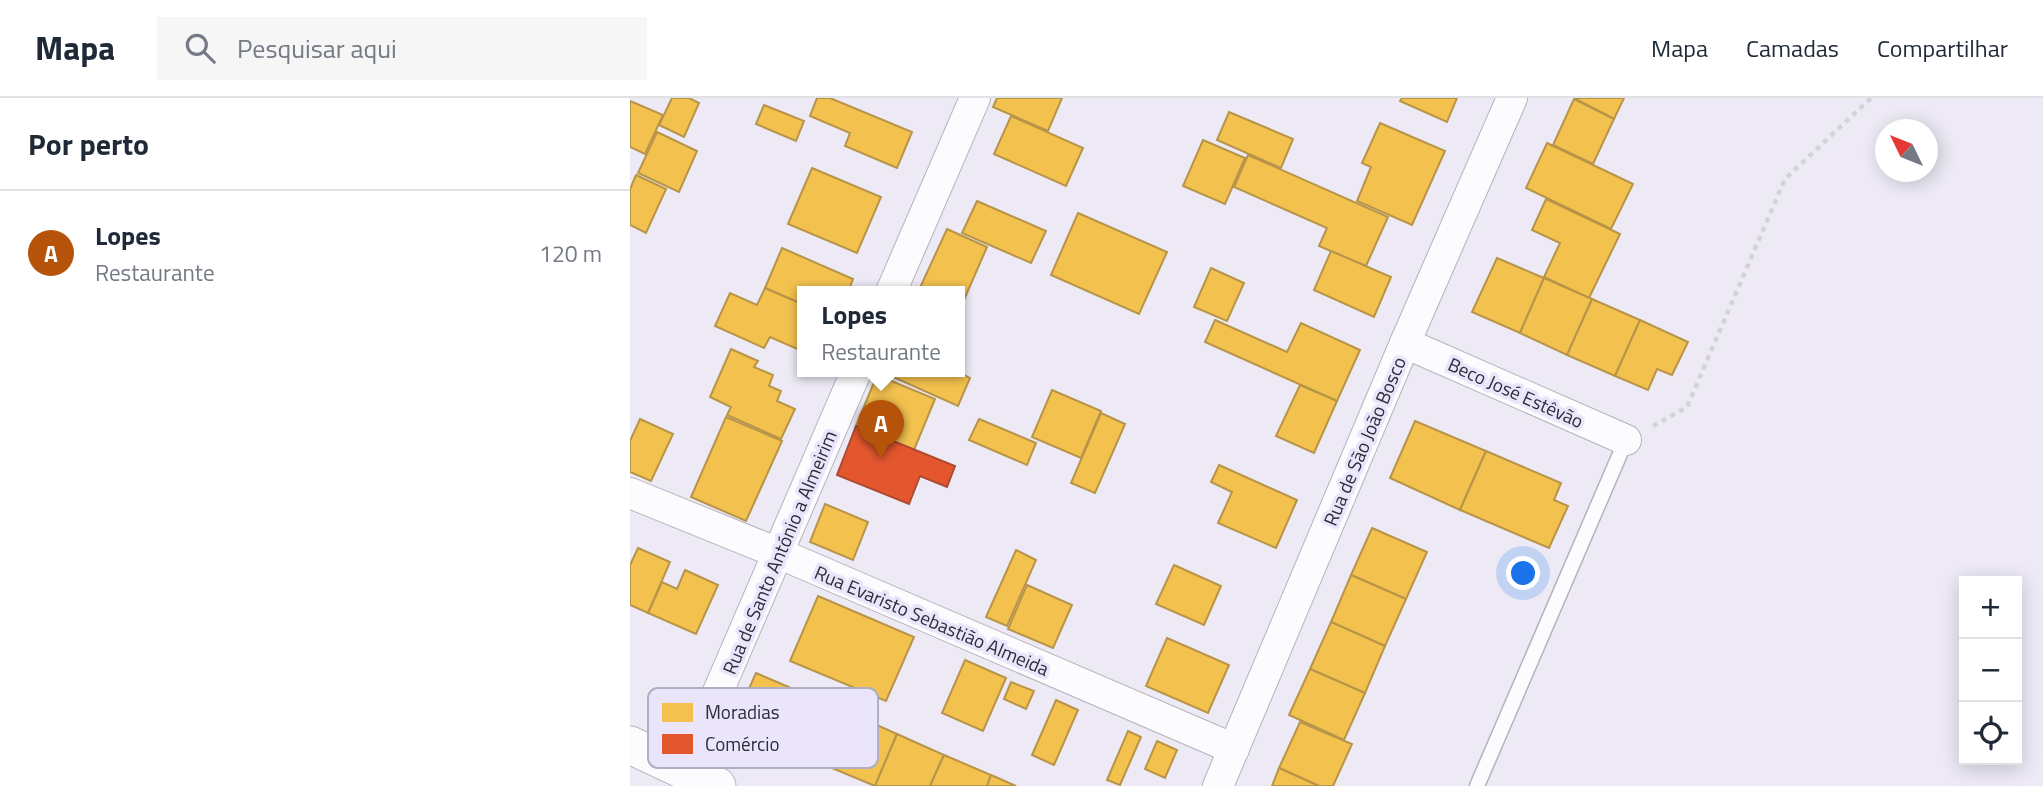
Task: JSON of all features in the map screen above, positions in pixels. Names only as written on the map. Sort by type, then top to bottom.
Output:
[{"type":"street","points":[[894,286],[975,98]]},
{"type":"street","name":"Rua de São João Bosco","points":[[1218,786],[1405,343],[1512,98]]},
{"type":"street","name":"Beco José Estêvão","points":[[1405,343],[1626,440]]},
{"type":"street","name":"Rua de Santo António a Almeirim","points":[[720,688],[854,377]]},
{"type":"street","name":"Rua Evaristo Sebastião Almeida","points":[[630,493],[778,553],[1234,749]]},
{"type":"street","points":[[630,745],[648,753]]},
{"type":"street","points":[[681,769],[717,786]]},
{"type":"lane","points":[[1477,786],[1626,440]]},
{"type":"path","points":[[1626,440],[1687,407],[1785,179],[1871,98]]},
{"type":"building: Moradias","points":[[672,98],[689,98],[699,103],[684,137],[659,125]]},
{"type":"building: Moradias","points":[[817,98],[830,98],[912,132],[897,168],[845,146],[850,133],[810,116]]},
{"type":"building: Moradias","points":[[997,98],[1062,98],[1048,131],[993,107]]},
{"type":"building: Moradias","points":[[1402,98],[1457,98],[1447,122],[1400,101]]},
{"type":"building: Moradias","points":[[1574,98],[1624,98],[1614,119]]},
{"type":"building: Moradias","points":[[1574,99],[1614,119],[1593,164],[1553,145]]},
{"type":"building: Moradias","points":[[630,101],[663,115],[645,154],[630,147]]},
{"type":"building: Moradias","points":[[764,105],[804,121],[796,141],[756,124]]},
{"type":"building: Moradias","points":[[1229,112],[1293,139],[1281,168],[1217,140]]},
{"type":"building: Moradias","points":[[1011,116],[1083,148],[1066,186],[994,154]]},
{"type":"building: Moradias","points":[[1380,123],[1445,151],[1412,225],[1357,201],[1371,167],[1362,163]]},
{"type":"building: Moradias","points":[[657,132],[697,151],[679,192],[638,173]]},
{"type":"building: Moradias","points":[[1203,140],[1245,158],[1225,204],[1183,186]]},
{"type":"building: Moradias","points":[[1547,143],[1633,184],[1611,229],[1526,188]]},
{"type":"building: Moradias","points":[[1248,155],[1388,217],[1366,266],[1319,246],[1327,228],[1234,187]]},
{"type":"building: Moradias","points":[[812,168],[881,197],[857,253],[788,224]]},
{"type":"building: Moradias","points":[[636,175],[666,189],[646,233],[630,225],[630,189]]},
{"type":"building: Moradias","points":[[1546,199],[1620,234],[1589,298],[1544,277],[1560,243],[1532,230]]},
{"type":"building: Moradias","points":[[977,201],[1046,231],[1031,263],[962,233]]},
{"type":"building: Moradias","points":[[1078,213],[1167,252],[1139,314],[1051,275]]},
{"type":"building: Moradias","points":[[947,229],[987,247],[965,298],[965,286],[921,286]]},
{"type":"building: Moradias","points":[[782,248],[853,279],[850,286],[797,286],[797,302],[765,288]]},
{"type":"building: Moradias","points":[[1331,251],[1391,277],[1374,317],[1314,290]]},
{"type":"building: Moradias","points":[[1497,258],[1544,278],[1520,333],[1472,312]]},
{"type":"building: Moradias","points":[[1211,268],[1244,283],[1227,321],[1194,307]]},
{"type":"building: Moradias","points":[[1544,278],[1592,299],[1567,355],[1520,333]]},
{"type":"building: Moradias","points":[[765,288],[797,302],[797,349],[770,337],[764,348],[715,326],[730,293],[757,305]]},
{"type":"building: Moradias","points":[[1592,299],[1640,320],[1615,376],[1567,355]]},
{"type":"building: Moradias","points":[[1215,320],[1287,352],[1301,323],[1360,350],[1337,401],[1205,342]]},
{"type":"building: Moradias","points":[[1640,320],[1688,342],[1672,375],[1657,369],[1648,390],[1615,376]]},
{"type":"building: Moradias","points":[[731,349],[758,361],[754,367],[773,375],[769,386],[781,391],[777,401],[795,409],[781,439],[727,415],[731,407],[710,397]]},
{"type":"building: Moradias","points":[[965,376],[970,378],[958,406],[893,377]]},
{"type":"building: Moradias","points":[[876,377],[935,399],[914,450],[856,426]]},
{"type":"building: Moradias","points":[[1300,385],[1337,401],[1314,453],[1276,436]]},
{"type":"building: Moradias","points":[[1052,390],[1101,411],[1081,458],[1032,437]]},
{"type":"building: Moradias","points":[[1101,413],[1125,424],[1095,493],[1071,483]]},
{"type":"building: Moradias","points":[[726,417],[782,441],[746,521],[691,497]]},
{"type":"building: Moradias","points":[[640,419],[673,434],[651,481],[630,472],[630,441]]},
{"type":"building: Moradias","points":[[979,419],[1036,443],[1027,465],[969,440]]},
{"type":"building: Moradias","points":[[1415,421],[1486,451],[1460,510],[1390,478]]},
{"type":"building: Moradias","points":[[1486,451],[1561,483],[1554,500],[1568,506],[1549,548],[1460,510]]},
{"type":"building: Moradias","points":[[1219,465],[1297,500],[1276,548],[1218,523],[1232,492],[1211,482]]},
{"type":"building: Moradias","points":[[825,504],[868,522],[853,560],[810,542]]},
{"type":"building: Moradias","points":[[1372,528],[1427,552],[1406,599],[1351,575]]},
{"type":"building: Moradias","points":[[638,548],[670,562],[648,613],[630,605],[630,565]]},
{"type":"building: Moradias","points":[[1016,550],[1036,560],[1007,626],[986,617]]},
{"type":"building: Moradias","points":[[1174,565],[1221,586],[1204,625],[1156,604]]},
{"type":"building: Moradias","points":[[685,570],[718,585],[696,634],[648,613],[662,582],[677,589]]},
{"type":"building: Moradias","points":[[1351,575],[1406,599],[1385,646],[1331,622]]},
{"type":"building: Moradias","points":[[1027,585],[1072,605],[1053,648],[1008,629]]},
{"type":"building: Moradias","points":[[818,596],[914,637],[886,701],[878,698],[878,688],[855,688],[790,661]]},
{"type":"building: Moradias","points":[[1331,622],[1385,646],[1365,693],[1310,669]]},
{"type":"building: Moradias","points":[[1167,638],[1229,665],[1208,713],[1146,686]]},
{"type":"building: Moradias","points":[[965,660],[1006,678],[983,731],[942,713]]},
{"type":"building: Moradias","points":[[1310,669],[1365,693],[1344,740],[1289,715]]},
{"type":"building: Moradias","points":[[756,673],[791,688],[749,688]]},
{"type":"building: Moradias","points":[[1011,682],[1034,691],[1026,709],[1004,699]]},
{"type":"building: Moradias","points":[[1056,700],[1078,710],[1054,765],[1032,755]]},
{"type":"building: Moradias","points":[[1300,722],[1352,744],[1333,786],[1319,786],[1279,768]]},
{"type":"building: Moradias","points":[[878,726],[897,734],[875,786],[832,768],[878,768]]},
{"type":"building: Moradias","points":[[1128,731],[1141,737],[1120,785],[1107,780]]},
{"type":"building: Moradias","points":[[897,734],[944,755],[930,786],[875,786]]},
{"type":"building: Moradias","points":[[1157,741],[1177,750],[1165,778],[1145,769]]},
{"type":"building: Moradias","points":[[944,755],[991,775],[987,786],[930,786]]},
{"type":"building: Moradias","points":[[1279,768],[1319,786],[1272,786]]},
{"type":"building: Moradias","points":[[991,775],[1016,786],[987,786]]},
{"type":"building: Comércio","points":[[856,426],[955,466],[947,487],[920,476],[909,504],[837,475]]},
{"type":"place","name":"Lopes","points":[[881,458]]}]
